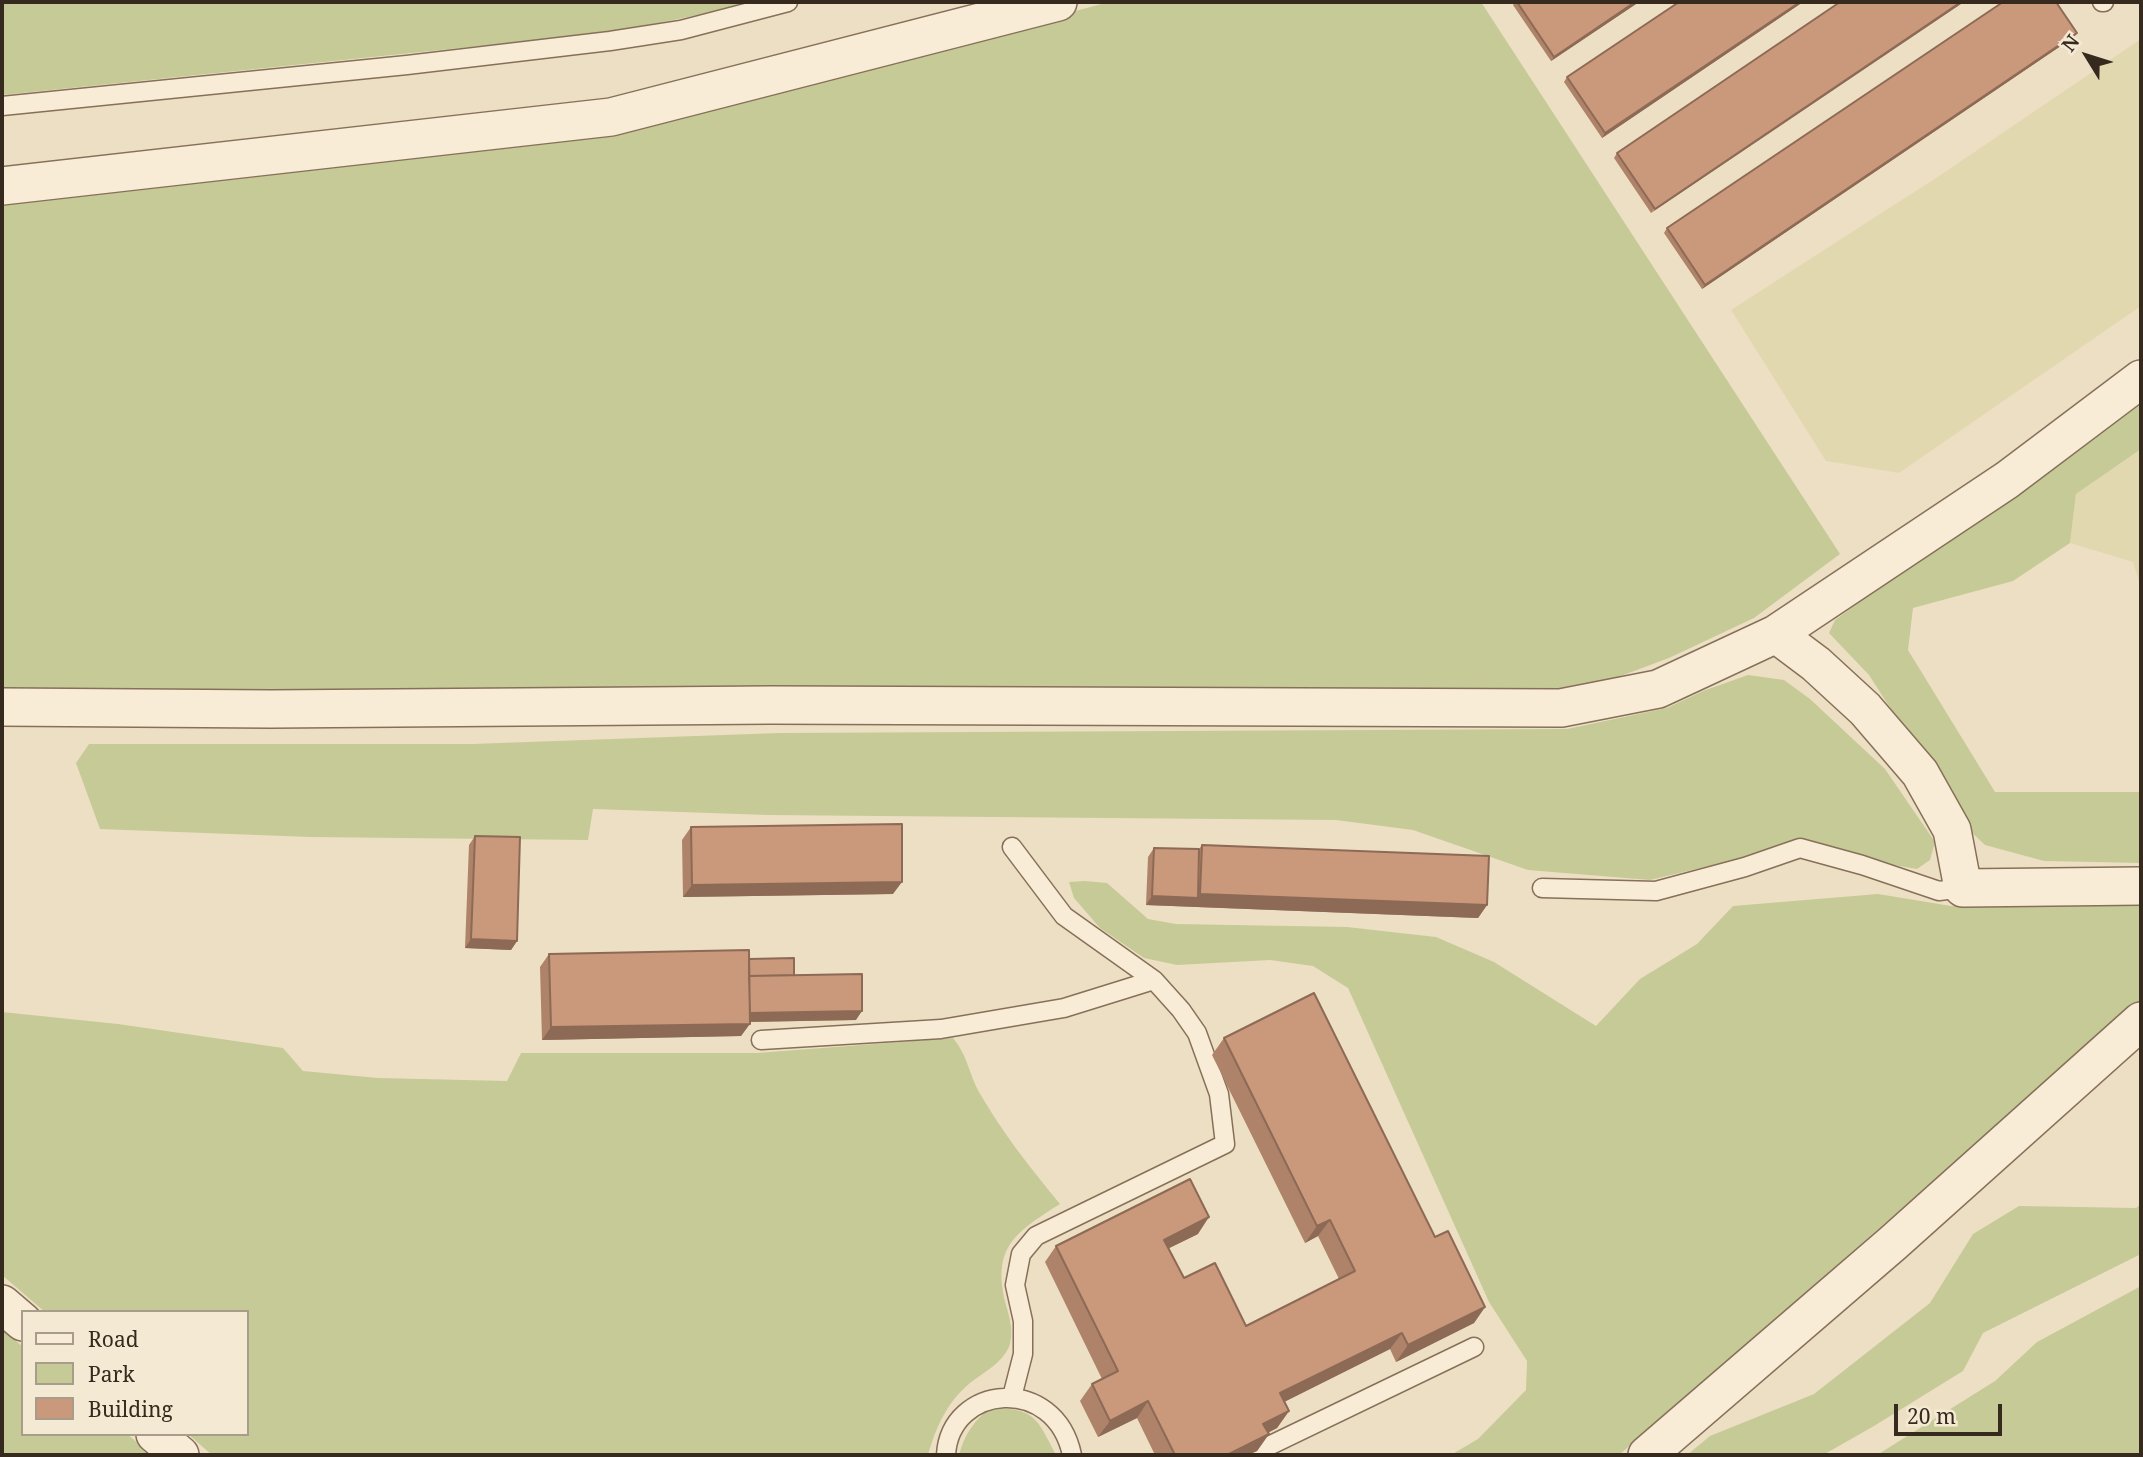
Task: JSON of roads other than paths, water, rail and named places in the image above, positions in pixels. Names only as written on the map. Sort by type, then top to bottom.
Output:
[{"type":"street","points":[[2,186],[611,117],[1058,2]]},
{"type":"street","points":[[2,707],[271,709],[771,705],[1561,708],[1658,689],[1776,634],[2007,480],[2141,379]]},
{"type":"street","points":[[1776,634],[1816,664],[1866,709],[1920,773],[1952,830],[1963,888],[2141,886]]},
{"type":"street","points":[[1647,1455],[1883,1252],[2141,1021]]},
{"type":"street","points":[[2,1304],[21,1320]]},
{"type":"street","points":[[157,1436],[180,1455]]},
{"type":"lane","points":[[2,106],[407,65],[610,41],[681,30],[788,2]]},
{"type":"lane","points":[[1012,847],[1064,916],[1154,981],[1181,1010],[1197,1033],[1219,1094],[1224,1144],[1037,1236],[1021,1254],[1015,1284],[1023,1321],[1023,1354],[1012,1397]]},
{"type":"lane","points":[[1542,888],[1656,891],[1745,867],[1800,848],[1940,891],[1963,888]]},
{"type":"lane","points":[[761,1041],[941,1029],[1064,1008],[1154,981]]},
{"type":"lane","points":[[1250,1455],[1474,1347]]},
{"type":"lane","points":[[946,1455],[953,1432],[962,1417],[993,1399],[1012,1397],[1030,1401],[1045,1409],[1058,1421],[1067,1437],[1072,1455]]}]
